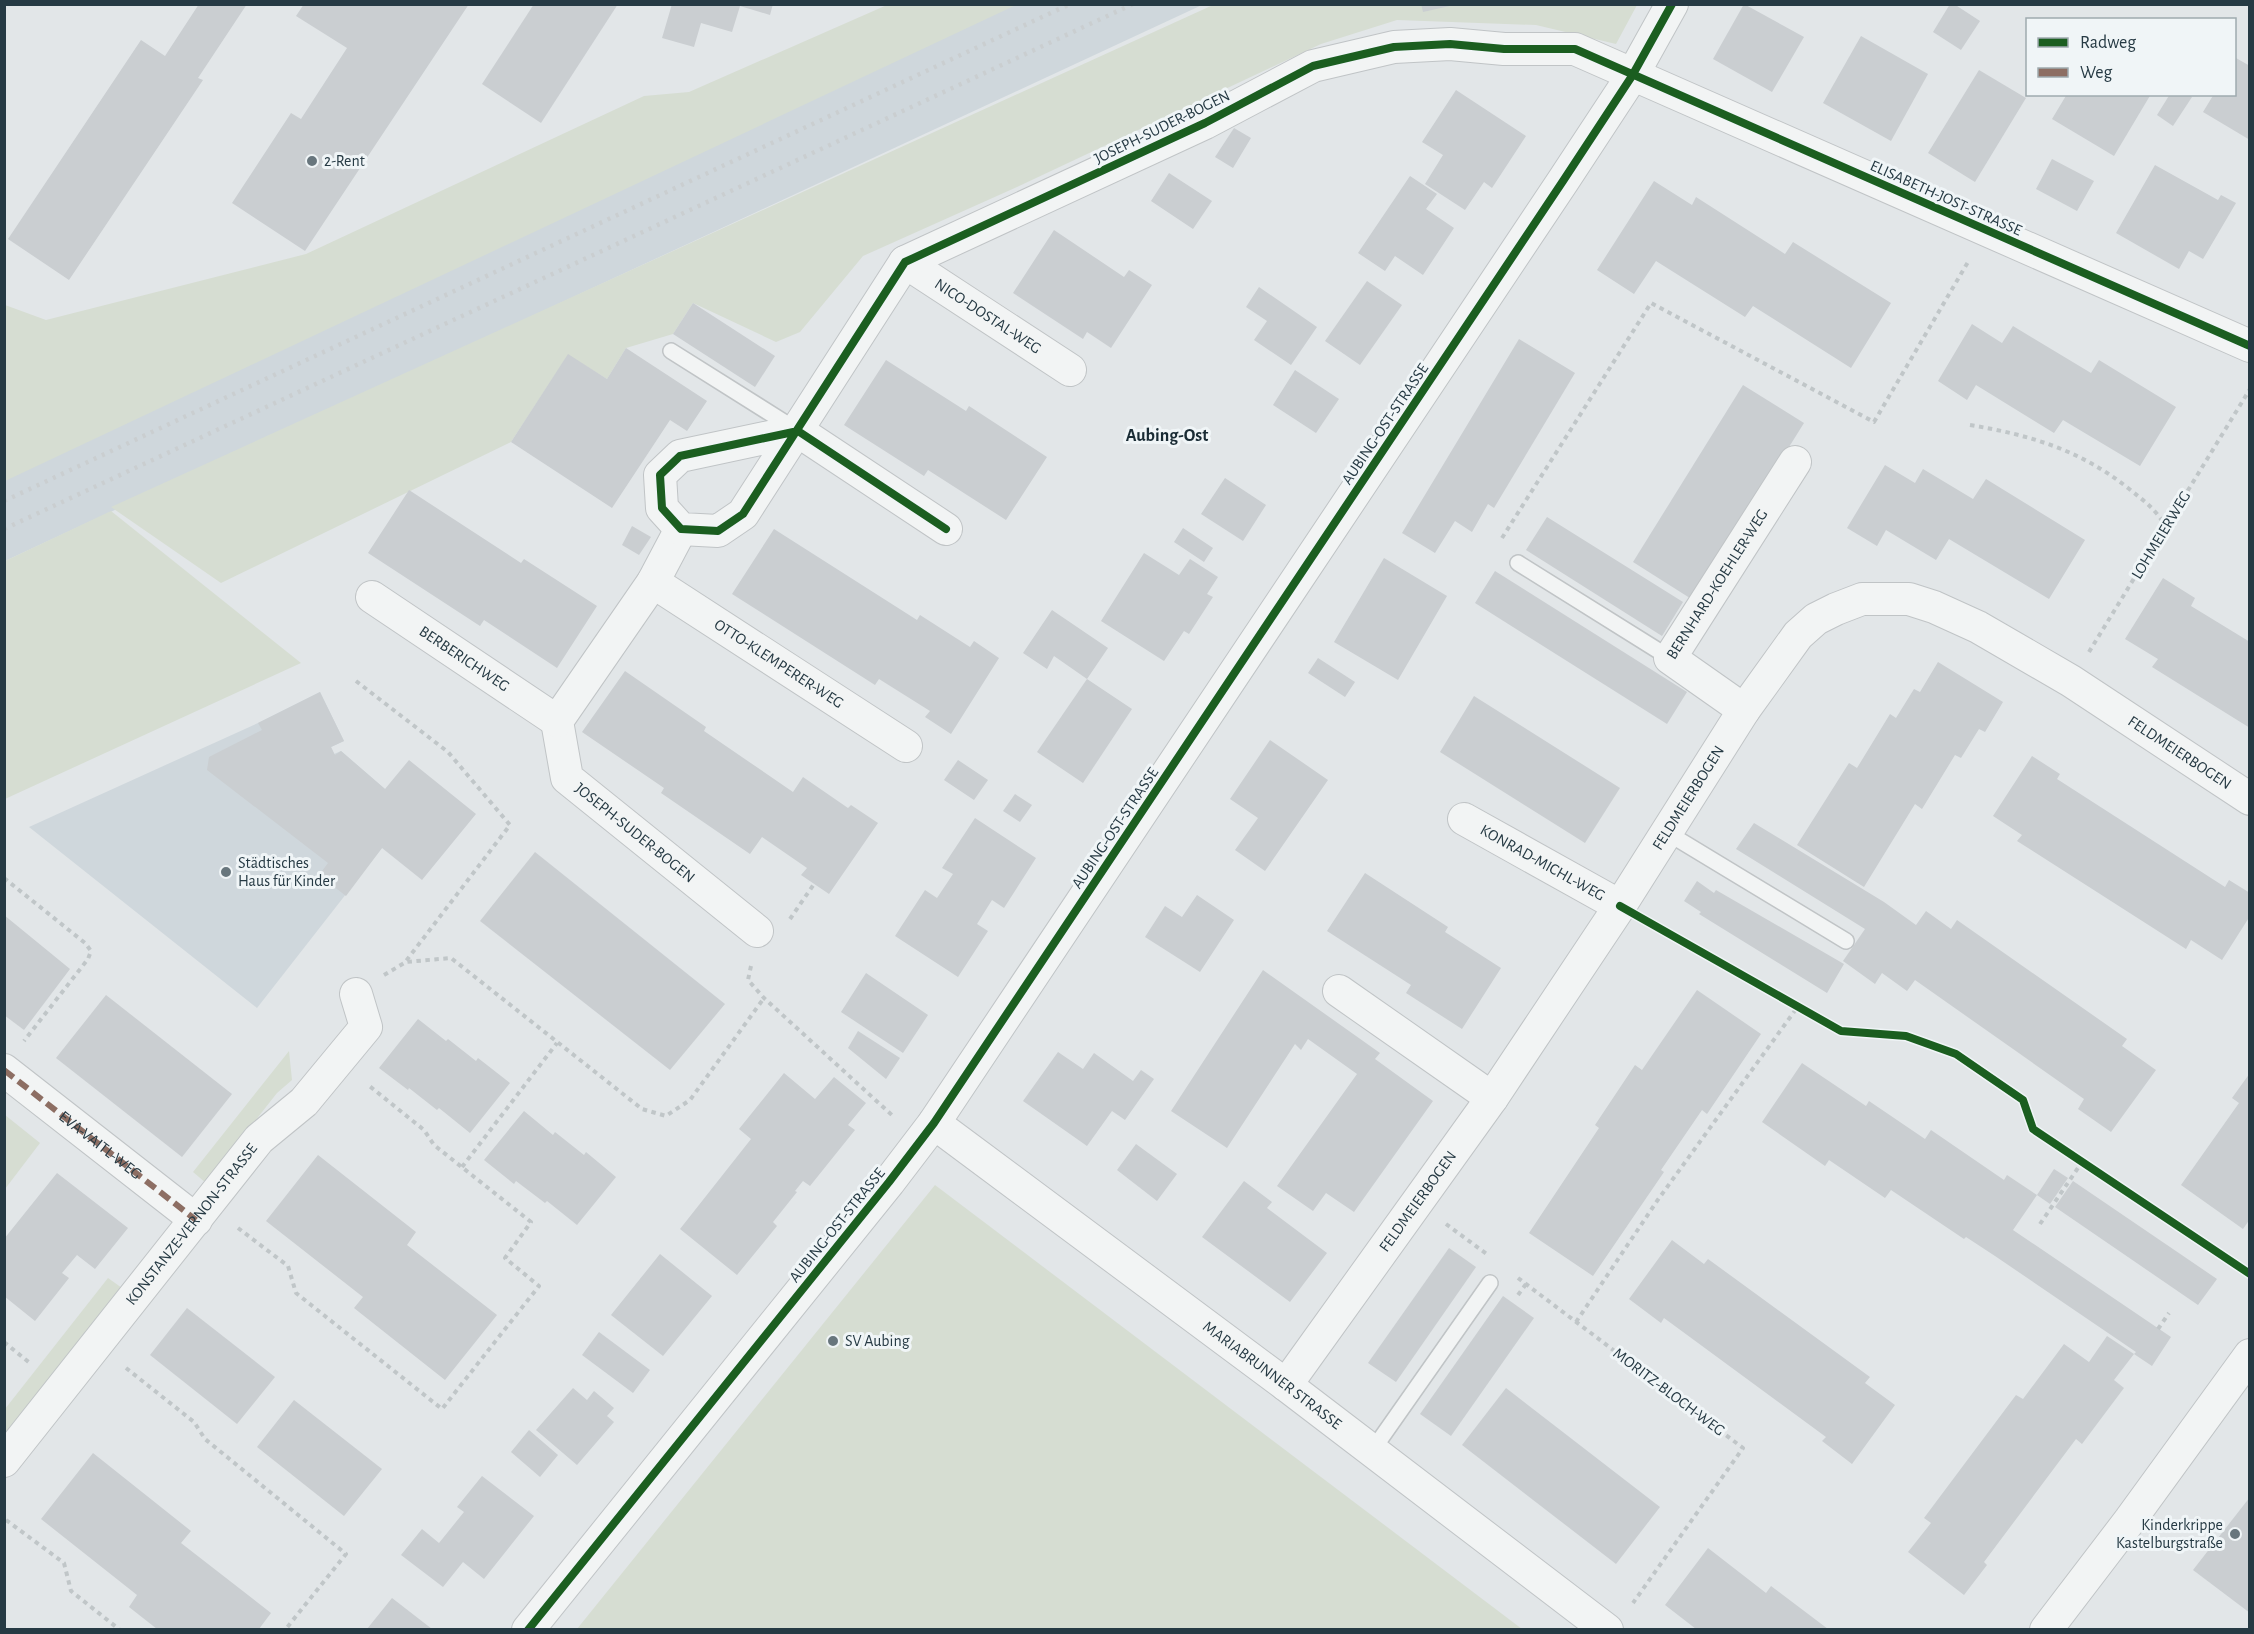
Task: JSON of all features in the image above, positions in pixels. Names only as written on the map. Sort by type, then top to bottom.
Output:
[{"type":"street","name":"AUBING-OST-STRASSE","points":[[528,1629],[927,1132],[1632,76],[1672,4]]},
{"type":"street","name":"JOSEPH-SUDER-BOGEN","points":[[905,262],[1205,123],[1313,66],[1394,47],[1450,44],[1504,49],[1575,49],[1632,76]]},
{"type":"street","name":"ELISABETH-JOST-STRASSE","points":[[1632,76],[2250,346]]},
{"type":"street","name":"NICO-DOSTAL-WEG","points":[[905,262],[1070,370]]},
{"type":"street","points":[[905,262],[798,431],[742,514],[718,531],[681,529],[662,508],[660,475],[680,456],[798,431],[946,529]]},
{"type":"street","name":"BERNHARD-KOEHLER-WEG","points":[[1744,710],[1670,658],[1795,462]]},
{"type":"street","points":[[557,721],[654,582],[681,529]]},
{"type":"street","name":"OTTO-KLEMPERER-WEG","points":[[654,582],[906,746]]},
{"type":"street","name":"BERBERICHWEG","points":[[372,597],[557,721]]},
{"type":"street","name":"FELDMEIERBOGEN","points":[[1286,1385],[1492,1098],[1620,906],[1744,710],[1798,635],[1816,619],[1862,599],[1909,599],[1934,607],[1978,627],[2071,681],[2250,799]]},
{"type":"street","name":"JOSEPH-SUDER-BOGEN","points":[[557,721],[567,778],[757,931]]},
{"type":"street","name":"KONRAD-MICHL-WEG","points":[[1464,819],[1620,906]]},
{"type":"street","points":[[1339,991],[1492,1098]]},
{"type":"street","name":"KONSTANZE-VERNON-STRASSE","points":[[4,1461],[259,1139],[304,1102],[366,1027],[356,994]]},
{"type":"street","name":"EVA-VAITL-WEG","points":[[11,1058],[196,1220]]},
{"type":"street","name":"MARIABRUNNER STRASSE","points":[[927,1132],[1286,1385],[1372,1451],[1617,1620]]},
{"type":"street","points":[[2046,1629],[2130,1520],[2250,1355]]},
{"type":"lane","points":[[671,351],[798,431]]},
{"type":"lane","points":[[1518,563],[1670,658]]},
{"type":"lane","points":[[1666,832],[1846,941]]},
{"type":"lane","points":[[1372,1451],[1490,1283]]},
{"type":"path","points":[[1518,563],[1495,550],[1651,303],[1874,422],[1986,231]]},
{"type":"path","points":[[1970,426],[2007,431],[2069,451],[2103,469],[2155,509],[2166,527]]},
{"type":"path","points":[[356,681],[448,752],[510,825],[406,962],[356,994]]},
{"type":"path","points":[[4,878],[85,943],[91,951],[88,959],[11,1058]]},
{"type":"path","points":[[406,962],[451,958],[642,1109],[666,1116],[690,1100],[764,998]]},
{"type":"path","points":[[748,980],[764,998],[927,1132]]},
{"type":"path","points":[[1576,1322],[1657,1201],[1799,1005]]},
{"type":"path","points":[[462,1167],[557,1043]]},
{"type":"path","points":[[238,1228],[288,1266],[296,1293],[442,1409],[539,1286],[505,1258],[531,1222],[434,1145],[424,1130],[339,1060]]},
{"type":"path","points":[[2040,1224],[2082,1162]]},
{"type":"path","points":[[1417,1202],[1490,1256]]},
{"type":"path","points":[[2158,1329],[2169,1313]]},
{"type":"path","points":[[4,1342],[30,1364]]},
{"type":"path","points":[[126,1368],[194,1422],[205,1439],[346,1554],[285,1629]]},
{"type":"path","points":[[6,1520],[64,1563],[71,1591],[120,1629]]},
{"type":"shaded area","points":[[887,5],[1016,5],[5,481],[5,305],[46,320],[306,254],[644,96],[689,92]]},
{"type":"shaded area","points":[[975,5],[1202,5],[5,561],[4,459]]},
{"type":"shaded area","points":[[1213,5],[1637,5],[1616,44],[1536,25],[1397,20],[1321,44],[1017,187],[863,256],[800,332],[776,342],[693,303],[673,334],[626,348],[607,379],[568,355],[511,442],[221,583],[111,507]]},
{"type":"shaded area","points":[[111,511],[301,663],[5,799],[5,561]]},
{"type":"shaded area","name":"Städtisches Haus für Kinder","points":[[320,692],[344,741],[331,747],[334,754],[341,751],[385,789],[355,827],[382,848],[257,1008],[29,827],[258,723]]},
{"type":"shaded area","points":[[289,1051],[292,1080],[277,1093],[206,1183],[193,1172]]},
{"type":"shaded area","points":[[5,1115],[40,1143],[5,1189]]},
{"type":"shaded area","points":[[935,1185],[1522,1629],[577,1629]]},
{"type":"shaded area","points":[[108,1278],[122,1288],[5,1436],[5,1409]]},
{"type":"building","points":[[199,4],[247,4],[198,78],[203,80],[69,280],[8,239],[141,40],[165,56]]},
{"type":"building","name":"2-Rent","points":[[304,4],[469,4],[305,251],[232,203],[291,113],[301,119],[347,48],[296,16]]},
{"type":"building","points":[[534,4],[618,4],[541,123],[482,84]]},
{"type":"building","points":[[672,4],[773,4],[770,15],[740,6],[732,32],[701,23],[694,47],[662,38]]},
{"type":"building","points":[[1421,4],[1454,4],[1454,5],[1423,12]]},
{"type":"building","points":[[1744,4],[1804,37],[1772,92],[1713,59]]},
{"type":"building","points":[[1950,4],[1954,4],[1980,21],[1961,50],[1933,32]]},
{"type":"building","points":[[1861,36],[1928,74],[1891,141],[1823,103]]},
{"type":"building","points":[[2236,58],[2250,66],[2250,140],[2203,112],[2213,96],[2236,96]]},
{"type":"building","points":[[1979,70],[2026,98],[1975,182],[1928,153]]},
{"type":"building","points":[[1456,90],[1526,136],[1492,188],[1484,182],[1465,210],[1425,184],[1443,155],[1422,142]]},
{"type":"building","points":[[2066,96],[2150,96],[2114,156],[2052,119]]},
{"type":"building","points":[[2169,96],[2192,97],[2173,126],[2157,115]]},
{"type":"building","points":[[1234,128],[1251,138],[1233,168],[1215,157]]},
{"type":"building","points":[[2052,159],[2094,181],[2077,211],[2036,189]]},
{"type":"building","points":[[2155,165],[2218,200],[2221,195],[2236,203],[2203,259],[2189,251],[2179,269],[2116,233]]},
{"type":"building","points":[[1169,173],[1212,201],[1193,229],[1151,201]]},
{"type":"building","points":[[1410,176],[1437,194],[1426,209],[1454,228],[1423,275],[1395,256],[1385,271],[1358,253]]},
{"type":"building","points":[[1654,181],[1692,205],[1696,197],[1785,254],[1793,242],[1891,303],[1851,368],[1753,306],[1745,317],[1656,261],[1634,294],[1597,270]]},
{"type":"building","points":[[1054,230],[1124,277],[1129,270],[1152,285],[1111,348],[1087,332],[1083,339],[1013,293]]},
{"type":"building","points":[[1367,281],[1402,305],[1360,365],[1325,341]]},
{"type":"building","points":[[1259,287],[1317,327],[1291,365],[1254,340],[1267,321],[1246,307]]},
{"type":"building","points":[[693,303],[775,356],[755,387],[673,334]]},
{"type":"building","points":[[1972,324],[2002,343],[2013,326],[2091,373],[2099,360],[2176,407],[2140,466],[2063,420],[2054,433],[1976,385],[1967,400],[1938,381]]},
{"type":"building","points":[[1519,339],[1575,373],[1494,508],[1488,504],[1472,532],[1455,521],[1435,553],[1402,533]]},
{"type":"building","points":[[626,348],[707,401],[687,431],[670,420],[612,508],[511,442],[568,354],[607,379]]},
{"type":"building","points":[[886,360],[966,411],[969,406],[1047,457],[1006,520],[928,470],[924,476],[844,425]]},
{"type":"building","points":[[1295,370],[1339,399],[1316,433],[1273,405]]},
{"type":"building","points":[[1743,385],[1804,423],[1693,600],[1633,562]]},
{"type":"building","points":[[1885,465],[1915,483],[1923,469],[1973,499],[1986,479],[2085,540],[2049,599],[1949,539],[1936,560],[1886,530],[1877,546],[1847,528]]},
{"type":"building","points":[[1225,478],[1266,505],[1243,541],[1201,514]]},
{"type":"building","points":[[409,490],[521,563],[524,559],[597,606],[557,668],[484,620],[480,626],[368,553]]},
{"type":"building","points":[[1547,517],[1683,602],[1662,636],[1526,550]]},
{"type":"building","points":[[632,526],[651,537],[639,555],[622,545]]},
{"type":"building","points":[[1183,528],[1213,548],[1204,562],[1174,542]]},
{"type":"building","points":[[774,529],[917,620],[920,615],[970,647],[974,641],[999,658],[951,734],[925,717],[930,711],[879,679],[875,685],[732,594]]},
{"type":"building","points":[[1144,553],[1179,575],[1190,559],[1218,577],[1207,594],[1213,597],[1189,634],[1184,631],[1164,661],[1101,621]]},
{"type":"building","points":[[1384,558],[1447,596],[1398,680],[1334,642]]},
{"type":"building","points":[[1495,571],[1687,692],[1667,724],[1475,603]]},
{"type":"building","points":[[2163,578],[2195,598],[2191,606],[2250,642],[2250,728],[2152,667],[2158,659],[2125,639]]},
{"type":"building","points":[[1052,610],[1108,648],[1087,679],[1054,656],[1047,669],[1023,653]]},
{"type":"building","points":[[1318,658],[1355,682],[1345,697],[1308,673]]},
{"type":"building","points":[[1938,662],[2003,702],[1985,732],[1979,729],[1961,758],[1955,755],[1922,809],[1915,804],[1864,887],[1797,845],[1849,763],[1857,768],[1890,714],[1896,718],[1914,689],[1920,692]]},
{"type":"building","points":[[625,671],[706,727],[704,731],[793,792],[803,777],[848,808],[851,805],[878,823],[829,894],[801,875],[807,868],[762,837],[750,854],[661,793],[664,788],[582,732]]},
{"type":"building","points":[[1087,679],[1132,709],[1083,783],[1037,752]]},
{"type":"building","points":[[320,692],[344,741],[331,747],[335,755],[341,751],[385,789],[409,760],[476,814],[422,880],[382,848],[346,896],[319,875],[328,863],[207,770],[209,757],[262,730],[258,723]]},
{"type":"building","points":[[1474,696],[1620,788],[1585,843],[1440,752]]},
{"type":"building","points":[[1270,740],[1328,780],[1265,871],[1235,850],[1258,818],[1230,799]]},
{"type":"building","points":[[2032,756],[2060,774],[2057,779],[2225,887],[2229,880],[2250,893],[2250,916],[2222,960],[2191,940],[2186,949],[2017,841],[2022,835],[1993,816]]},
{"type":"building","points":[[958,760],[988,780],[974,800],[944,780]]},
{"type":"building","points":[[1015,794],[1032,805],[1020,822],[1003,811]]},
{"type":"building","points":[[975,818],[1036,858],[1004,908],[992,900],[977,924],[988,931],[958,977],[895,936],[925,890],[937,898],[953,874],[942,868]]},
{"type":"building","points":[[1754,823],[1884,902],[1916,925],[1926,911],[1951,929],[1957,920],[2127,1039],[2122,1046],[2156,1070],[2111,1132],[2078,1109],[2084,1099],[1915,980],[1907,991],[1882,973],[1875,984],[1843,961],[1865,929],[1736,849]]},
{"type":"building","points":[[535,852],[725,1004],[670,1070],[480,921]]},
{"type":"building","points":[[1365,873],[1448,927],[1445,932],[1501,968],[1462,1029],[1406,993],[1411,985],[1327,931]]},
{"type":"building","points":[[1697,881],[1714,893],[1716,890],[1844,964],[1827,993],[1699,914],[1701,912],[1684,901]]},
{"type":"building","points":[[1197,895],[1234,920],[1200,972],[1145,937],[1165,906],[1182,917]]},
{"type":"building","points":[[4,915],[70,969],[24,1030],[4,1015]]},
{"type":"building","points":[[1263,970],[1380,1053],[1375,1059],[1433,1101],[1354,1212],[1326,1193],[1313,1211],[1277,1186],[1357,1074],[1308,1039],[1301,1050],[1295,1044],[1227,1148],[1171,1111]]},
{"type":"building","points":[[866,973],[928,1015],[903,1053],[841,1012]]},
{"type":"building","points":[[1697,990],[1761,1034],[1707,1114],[1702,1110],[1661,1170],[1664,1172],[1593,1276],[1529,1233],[1599,1128],[1595,1125],[1635,1065],[1642,1070]]},
{"type":"building","points":[[106,995],[232,1094],[182,1157],[56,1058]]},
{"type":"building","points":[[418,1019],[476,1061],[478,1058],[510,1083],[470,1133],[439,1108],[437,1110],[379,1068]]},
{"type":"building","points":[[858,1031],[900,1058],[886,1079],[848,1048]]},
{"type":"building","points":[[1058,1052],[1083,1069],[1094,1053],[1133,1081],[1141,1070],[1154,1079],[1125,1120],[1112,1111],[1087,1146],[1023,1101]]},
{"type":"building","points":[[1802,1063],[1866,1106],[1869,1101],[1925,1139],[1931,1130],[2004,1180],[2007,1175],[2037,1195],[2013,1230],[2171,1337],[2152,1366],[2134,1354],[2136,1352],[1995,1256],[1966,1237],[1964,1239],[1891,1190],[1885,1198],[1829,1160],[1825,1166],[1762,1122]]},
{"type":"building","points":[[784,1073],[815,1099],[834,1077],[866,1103],[848,1125],[855,1130],[810,1186],[803,1181],[773,1222],[777,1226],[737,1275],[680,1229],[751,1139],[739,1129]]},
{"type":"building","points":[[2250,1073],[2250,1219],[2243,1229],[2181,1185],[2239,1103],[2232,1098]]},
{"type":"building","points":[[524,1111],[553,1135],[555,1132],[584,1155],[586,1152],[616,1177],[577,1225],[547,1201],[545,1203],[516,1181],[514,1184],[484,1160]]},
{"type":"building","points":[[1136,1144],[1177,1174],[1157,1201],[1117,1170]]},
{"type":"building","points":[[318,1155],[416,1232],[407,1245],[497,1315],[445,1380],[354,1308],[363,1297],[266,1221]]},
{"type":"building","points":[[2054,1169],[2068,1178],[2050,1204],[2037,1195]]},
{"type":"building","points":[[57,1173],[128,1228],[95,1269],[77,1255],[62,1273],[69,1278],[35,1321],[4,1296],[4,1239]]},
{"type":"building","points":[[1244,1181],[1272,1202],[1267,1208],[1327,1253],[1290,1302],[1202,1237]]},
{"type":"building","points":[[2073,1181],[2217,1279],[2198,1305],[2055,1207]]},
{"type":"building","points":[[1672,1240],[1704,1264],[1708,1259],[1870,1377],[1865,1383],[1895,1405],[1852,1464],[1822,1441],[1826,1437],[1664,1318],[1661,1323],[1629,1299]]},
{"type":"building","points":[[1449,1248],[1476,1267],[1396,1382],[1368,1363]]},
{"type":"building","points":[[660,1254],[712,1296],[663,1356],[611,1315]]},
{"type":"building","points":[[1503,1296],[1534,1318],[1451,1436],[1420,1414]]},
{"type":"building","points":[[187,1308],[275,1377],[237,1424],[150,1355]]},
{"type":"building","points":[[599,1332],[650,1370],[633,1393],[582,1355]]},
{"type":"building","points":[[2107,1336],[2134,1354],[2114,1380],[2124,1388],[2082,1444],[2076,1439],[1984,1562],[1987,1565],[1964,1595],[1908,1552],[1931,1523],[1924,1518],[2016,1395],[2023,1399],[2064,1344],[2089,1362]]},
{"type":"building","points":[[573,1388],[587,1400],[594,1391],[614,1408],[607,1416],[614,1422],[577,1465],[536,1430]]},
{"type":"building","points":[[1506,1388],[1660,1507],[1616,1564],[1462,1445]]},
{"type":"building","points":[[294,1400],[382,1469],[344,1516],[257,1447]]},
{"type":"building","points":[[529,1430],[558,1455],[540,1477],[511,1452]]},
{"type":"building","points":[[93,1453],[191,1531],[181,1543],[271,1613],[259,1629],[157,1629],[129,1607],[137,1595],[41,1519]]},
{"type":"building","points":[[482,1476],[534,1516],[484,1579],[463,1562],[443,1587],[401,1555],[422,1529],[439,1543],[464,1512],[457,1507]]},
{"type":"building","name":"Kinderkrippe Kastelburgstraße","points":[[2250,1497],[2250,1613],[2193,1570]]},
{"type":"building","points":[[1708,1548],[1766,1593],[1771,1586],[1828,1629],[1696,1629],[1665,1605]]},
{"type":"building","points":[[392,1598],[432,1629],[367,1629]]},
{"type":"railway","points":[[4,501],[1070,4]]},
{"type":"railway","points":[[4,529],[1133,4]]},
{"type":"marked path","points":[[4,1070],[196,1220]]},
{"type":"cycle path","points":[[528,1630],[934,1123],[1563,181],[1632,76],[1672,4]]},
{"type":"cycle path","points":[[946,529],[798,431],[680,456],[660,475],[662,508],[681,529],[718,531],[743,514],[905,262],[1205,123],[1313,66],[1394,47],[1450,44],[1504,49],[1575,49],[2250,346]]},
{"type":"cycle path","points":[[1620,906],[1841,1031],[1906,1036],[1956,1054],[2023,1100],[2033,1129],[2250,1274]]},
{"type":"place","name":"2-Rent","points":[[312,161]]},
{"type":"place","name":"Städtisches Haus für Kinder","points":[[226,872]]},
{"type":"place","name":"SV Aubing","points":[[833,1341]]},
{"type":"place","name":"Kinderkrippe Kastelburgstraße","points":[[2235,1534]]},
{"type":"district","name":"Aubing-Ost","points":[[1167,436]]}]
